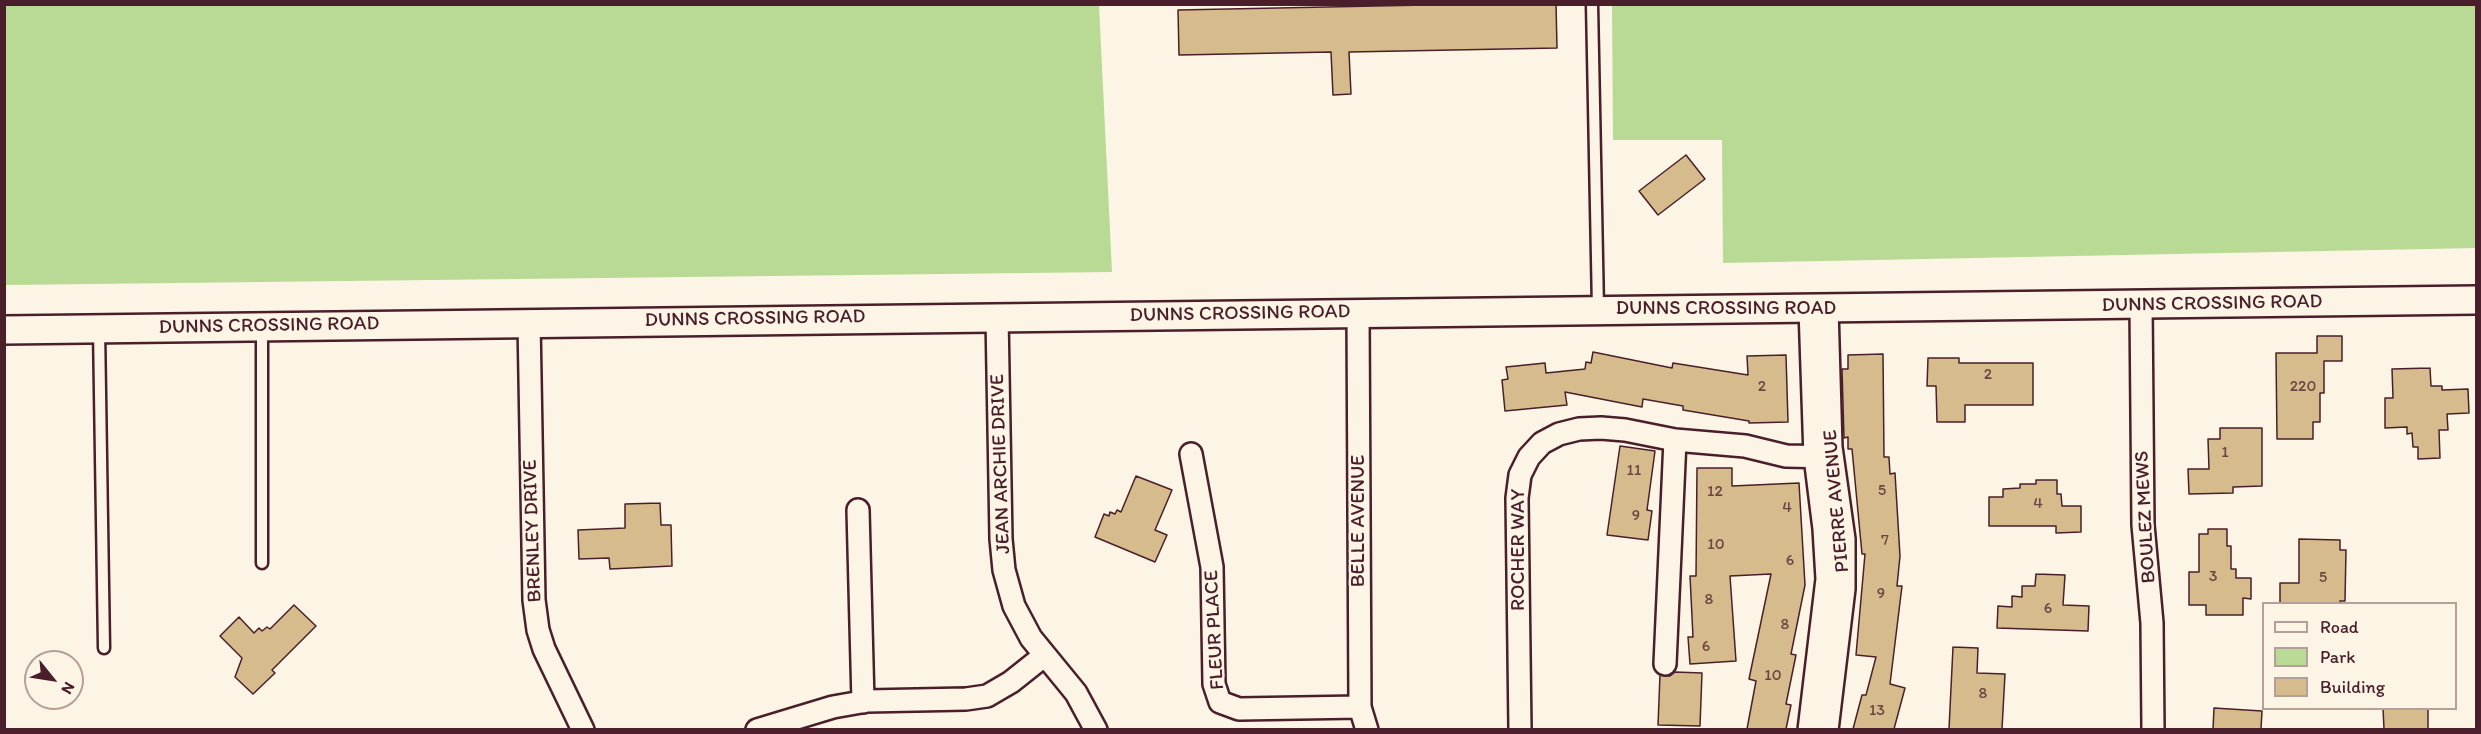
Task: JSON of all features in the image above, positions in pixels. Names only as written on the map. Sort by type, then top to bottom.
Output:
[{"type":"street","name":"DUNNS CROSSING ROAD","points":[[4,330],[2476,300]]},
{"type":"street","name":"BOULEZ MEWS","points":[[2141,305],[2143,525],[2152,623],[2153,729]]},
{"type":"street","name":"PIERRE AVENUE","points":[[1809,729],[1827,579],[1818,309]]},
{"type":"street","name":"BELLE AVENUE","points":[[1358,312],[1360,707],[1367,729]]},
{"type":"street","name":"JEAN ARCHIE DRIVE","points":[[998,317],[1001,539],[1004,570],[1014,606],[1031,638],[1076,693],[1096,729]]},
{"type":"street","name":"BRENLEY DRIVE","points":[[529,322],[534,600],[538,630],[544,649],[583,729]]},
{"type":"street","name":"ROCHER WAY","points":[[1520,729],[1517,498],[1520,475],[1529,457],[1542,443],[1559,434],[1579,429],[1625,430],[1675,440],[1745,446],[1786,456],[1823,457]]},
{"type":"street","points":[[1665,664],[1675,440]]},
{"type":"street","name":"FLEUR PLACE","points":[[1191,454],[1212,567],[1214,684],[1220,702],[1239,709],[1360,707]]},
{"type":"street","name":"PIERRE AVENUE","points":[[1823,457],[1844,539],[1844,572],[1827,729]]},
{"type":"street","points":[[858,510],[862,702]]},
{"type":"street","points":[[757,729],[833,707],[862,702],[966,699],[987,696],[1011,682],[1045,655]]},
{"type":"lane","points":[[1592,4],[1598,309]]},
{"type":"lane","points":[[262,326],[262,563]]},
{"type":"lane","points":[[99,328],[104,648]]},
{"type":"green space","points":[[4,5],[1099,5],[1112,272],[5,285]]},
{"type":"green space","points":[[1612,5],[2476,5],[2476,248],[1723,263],[1722,140],[1613,140]]},
{"type":"building","points":[[1556,4],[1557,48],[1349,52],[1351,94],[1333,95],[1331,52],[1179,55],[1178,10]]},
{"type":"building","points":[[1686,155],[1705,179],[1658,215],[1639,191]]},
{"type":"building","points":[[2317,336],[2342,336],[2342,361],[2324,361],[2324,393],[2320,393],[2320,422],[2313,422],[2313,439],[2277,439],[2276,353],[2317,353]]},
{"type":"building","points":[[1593,352],[1672,368],[1673,363],[1748,375],[1747,356],[1786,355],[1788,422],[1749,423],[1749,421],[1683,410],[1683,406],[1643,399],[1642,407],[1565,392],[1567,405],[1505,411],[1502,380],[1508,379],[1506,367],[1545,363],[1546,373],[1585,369],[1586,362],[1591,363]]},
{"type":"building","points":[[1883,354],[1884,457],[1889,457],[1890,474],[1895,473],[1900,556],[1897,586],[1902,586],[1890,684],[1905,688],[1894,729],[1853,729],[1862,695],[1866,695],[1876,657],[1856,655],[1865,554],[1862,554],[1852,449],[1848,449],[1848,437],[1844,438],[1842,369],[1848,369],[1848,355]]},
{"type":"building","points":[[1928,358],[1959,358],[1959,363],[2033,363],[2033,405],[1965,405],[1965,422],[1937,422],[1936,386],[1927,386]]},
{"type":"building","points":[[2430,368],[2431,386],[2442,386],[2442,390],[2468,389],[2469,413],[2447,414],[2448,430],[2439,430],[2440,458],[2418,459],[2418,447],[2413,447],[2412,433],[2407,434],[2407,427],[2385,428],[2385,398],[2393,398],[2392,369]]},
{"type":"building","points":[[2220,428],[2262,428],[2262,486],[2233,487],[2233,493],[2189,494],[2188,469],[2209,469],[2208,439],[2220,439]]},
{"type":"building","points":[[1620,446],[1655,451],[1647,510],[1652,511],[1648,540],[1607,535]]},
{"type":"building","points":[[1697,468],[1732,468],[1732,486],[1799,483],[1805,585],[1791,654],[1796,655],[1786,704],[1791,705],[1786,729],[1747,729],[1756,681],[1749,679],[1771,574],[1730,576],[1736,661],[1690,664],[1688,637],[1693,637],[1690,576],[1696,576]]},
{"type":"building","points":[[1136,476],[1172,490],[1155,530],[1167,535],[1155,562],[1095,537],[1104,514],[1109,516],[1110,512],[1115,514],[1117,510],[1121,512]]},
{"type":"building","points":[[2036,480],[2057,480],[2057,494],[2061,494],[2062,506],[2081,506],[2081,532],[2056,533],[2056,526],[1989,526],[1989,497],[2003,497],[2003,489],[2020,488],[2020,484],[2036,484]]},
{"type":"building","points":[[660,503],[661,525],[671,525],[672,566],[610,569],[609,558],[579,559],[578,530],[625,528],[625,504]]},
{"type":"building","points":[[2208,529],[2227,529],[2227,546],[2231,546],[2231,569],[2236,569],[2236,578],[2251,578],[2251,599],[2243,598],[2243,615],[2206,615],[2206,605],[2189,605],[2189,572],[2199,572],[2199,534],[2208,534]]},
{"type":"building","points":[[2299,539],[2340,540],[2340,550],[2346,550],[2345,601],[2280,602],[2280,583],[2299,583]]},
{"type":"building","points":[[2036,574],[2065,575],[2063,605],[2089,606],[2088,631],[1997,628],[1998,606],[2012,607],[2012,596],[2022,597],[2022,586],[2035,586]]},
{"type":"building","points":[[294,605],[316,626],[272,670],[275,673],[253,694],[235,677],[242,658],[220,636],[239,617],[254,633],[259,628],[262,631],[267,627],[270,629]]},
{"type":"building","points":[[1953,647],[1978,648],[1977,673],[2005,674],[2002,729],[1949,729]]},
{"type":"building","points":[[1675,672],[1702,673],[1700,726],[1658,725],[1660,675],[1670,676]]},
{"type":"building","points":[[2214,708],[2262,711],[2261,729],[2213,729]]},
{"type":"building","points":[[2383,710],[2428,710],[2428,729],[2384,729]]}]
